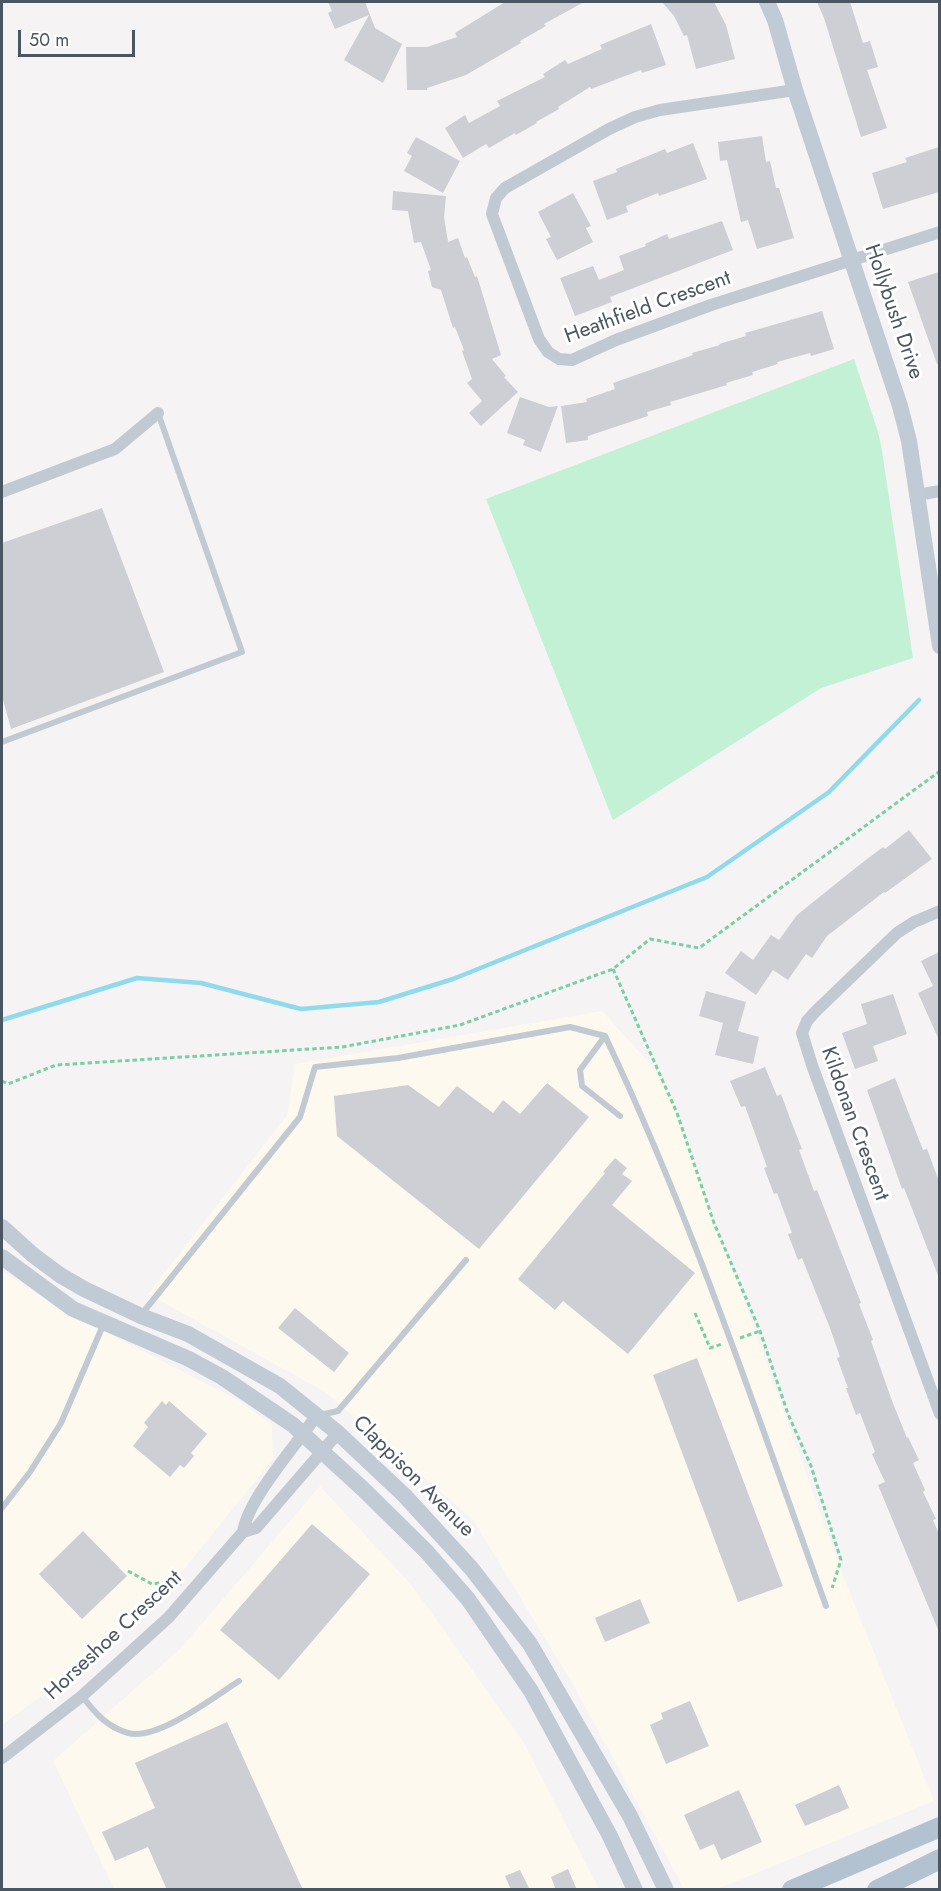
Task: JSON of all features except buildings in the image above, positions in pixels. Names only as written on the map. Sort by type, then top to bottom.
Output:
[{"type":"main road","name":"Hollybush Drive","points":[[767,2],[775,20],[795,90],[900,406],[909,441],[939,646]]},
{"type":"main road","name":"Clappison Avenue","points":[[5,1236],[60,1275],[102,1298],[188,1334],[280,1386],[338,1433],[405,1495],[492,1593],[530,1644],[630,1816],[666,1890]]},
{"type":"main road","name":"Clappison Avenue","points":[[2,1257],[73,1309],[189,1359],[222,1377],[303,1434],[323,1451],[426,1551],[468,1599],[531,1691],[610,1836],[635,1890]]},
{"type":"main road","points":[[792,1890],[939,1827]]},
{"type":"main road","points":[[877,1890],[939,1860]]},
{"type":"street","name":"Heathfield Crescent","points":[[795,90],[660,110],[635,117],[609,129],[505,188],[496,198],[492,213],[539,339],[548,352],[559,359],[572,360],[616,340],[711,305],[939,232]]},
{"type":"street","points":[[2,492],[115,449],[158,412]]},
{"type":"street","points":[[917,495],[939,491]]},
{"type":"street","name":"Kildonan Crescent","points":[[937,1395],[812,1065],[802,1033],[807,1021],[816,1011],[882,946],[914,922],[939,911]]},
{"type":"street","points":[[937,1395],[939,1414]]},
{"type":"street","name":"Horseshoe Crescent","points":[[2,1758],[82,1696],[169,1617],[195,1589],[243,1532],[245,1520],[259,1496],[316,1416]]},
{"type":"street","name":"Horseshoe Crescent","points":[[243,1532],[256,1528],[338,1433]]},
{"type":"lane","points":[[2,742],[242,652],[158,412]]},
{"type":"lane","points":[[141,1316],[300,1117],[315,1067],[398,1058],[570,1028],[606,1036]]},
{"type":"lane","points":[[606,1036],[634,1097],[713,1292],[826,1606]]},
{"type":"lane","points":[[606,1036],[580,1070],[582,1086],[620,1116]]},
{"type":"lane","points":[[316,1416],[338,1411],[466,1260]]},
{"type":"lane","points":[[2,1508],[30,1472],[61,1423],[104,1322]]},
{"type":"lane","points":[[338,1411],[338,1433]]},
{"type":"lane","points":[[82,1696],[96,1715],[109,1726],[130,1734],[156,1731],[239,1681]]},
{"type":"path","points":[[2,1081],[8,1084],[56,1065],[342,1047],[460,1025],[614,969],[650,939],[699,948],[939,771]]},
{"type":"path","points":[[614,969],[677,1113],[714,1223],[760,1330],[788,1414],[811,1466],[841,1560],[826,1606]]},
{"type":"path","points":[[128,1571],[153,1584],[178,1582],[195,1589]]},
{"type":"shaded area","points":[[602,1011],[664,1079],[844,1578],[934,1801],[717,1889],[684,1889],[571,1681],[473,1520],[325,1392],[148,1294],[287,1115],[295,1064]]},
{"type":"shaded area","points":[[2,1271],[61,1309],[240,1401],[272,1425],[273,1459],[177,1578],[64,1679],[2,1725]]},
{"type":"shaded area","points":[[320,1486],[414,1588],[524,1743],[599,1889],[114,1889],[53,1761],[181,1648]]},
{"type":"green space","points":[[854,359],[882,451],[913,658],[821,688],[613,820],[486,499]]},
{"type":"waterway","points":[[2,1020],[137,978],[201,983],[301,1009],[379,1002],[453,979],[707,877],[829,792],[919,700]]}]
